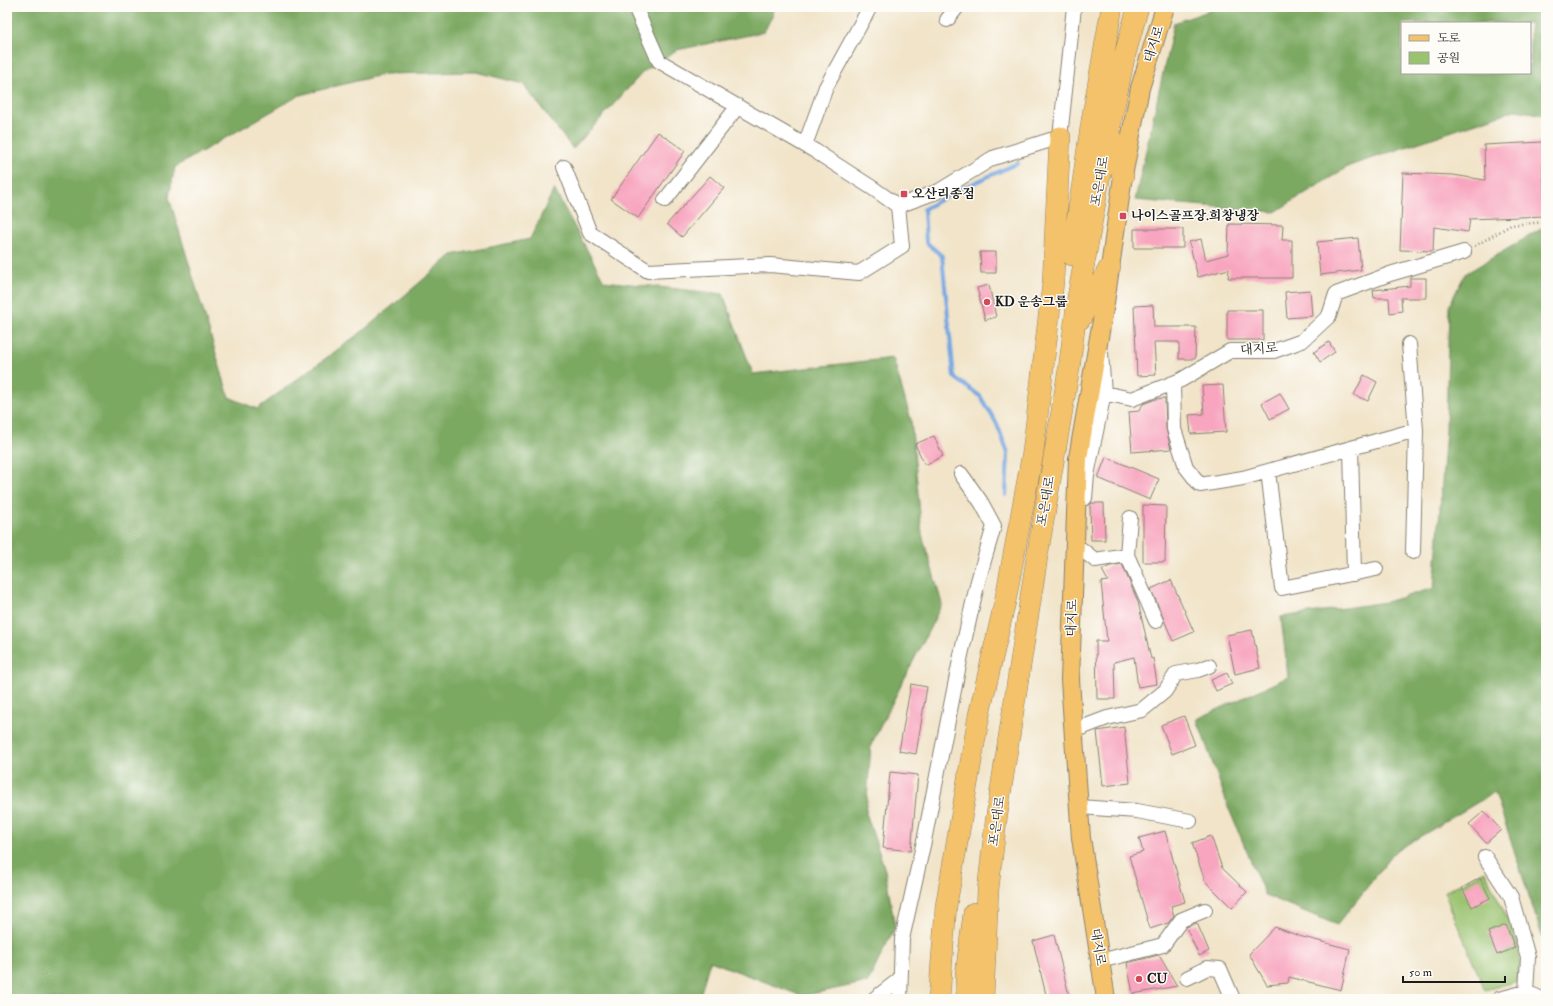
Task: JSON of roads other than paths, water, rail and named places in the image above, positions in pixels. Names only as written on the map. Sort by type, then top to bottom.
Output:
[{"type":"highway","name":"포은대로","points":[[967,999],[966,974],[1008,656],[1092,120],[1112,7]]},
{"type":"highway","name":"포은대로","points":[[983,999],[988,890],[996,821],[1037,557],[1076,327],[1078,297],[1109,130],[1124,58],[1138,7]]},
{"type":"highway","points":[[1109,130],[1123,176]]},
{"type":"highway","points":[[939,999],[946,906],[958,831],[978,715],[1005,602],[1033,452],[1053,282],[1060,137]]},
{"type":"highway","points":[[1076,327],[1110,267]]},
{"type":"highway","points":[[1033,452],[1037,477]]},
{"type":"highway","points":[[1005,602],[1023,565]]},
{"type":"main road","name":"대지로","points":[[1106,999],[1081,838],[1070,680],[1078,458],[1110,267],[1123,176],[1140,88],[1165,7]]},
{"type":"street","points":[[564,167],[590,233],[648,271],[770,265],[859,273],[902,246],[898,206],[805,145],[659,61],[635,7]]},
{"type":"street","points":[[805,145],[826,87],[870,7]]},
{"type":"street","points":[[947,20],[957,7]]},
{"type":"street","points":[[898,206],[939,191],[993,158],[1060,137],[1074,7]]},
{"type":"street","points":[[665,200],[738,106]]},
{"type":"street","name":"대지로","points":[[1104,393],[1132,399],[1181,380],[1230,351],[1274,351],[1302,341],[1329,316],[1336,294],[1390,274],[1464,252]]},
{"type":"street","name":"대지로","points":[[1070,680],[1087,475],[1104,393],[1098,342]]},
{"type":"street","points":[[1409,344],[1416,430],[1413,552]]},
{"type":"street","points":[[1173,383],[1174,429],[1186,467],[1200,485],[1242,478],[1416,430]]},
{"type":"street","points":[[1352,448],[1354,574]]},
{"type":"street","points":[[1268,471],[1282,588],[1376,569]]},
{"type":"street","points":[[900,999],[902,939],[924,841],[966,633],[978,581],[994,526],[981,502],[961,474]]},
{"type":"street","points":[[1130,518],[1127,555],[1156,621]]},
{"type":"street","points":[[1081,549],[1095,560],[1127,555]]},
{"type":"street","points":[[1073,731],[1107,718],[1142,710],[1165,691],[1176,674],[1198,670],[1209,666]]},
{"type":"street","points":[[1079,807],[1137,811],[1190,822]]},
{"type":"street","points":[[1485,857],[1511,897],[1528,957],[1526,992]]},
{"type":"street","points":[[1100,961],[1163,945],[1182,920],[1205,910]]},
{"type":"street","points":[[1187,978],[1207,968],[1220,969],[1233,999]]},
{"type":"street","points":[[874,999],[900,979]]},
{"type":"street","points":[[1499,999],[1526,992],[1542,999]]},
{"type":"waterway","points":[[1006,495],[1008,453],[997,424],[980,396],[954,377],[942,256],[926,242],[924,209],[954,192],[1018,163]]},
{"type":"place","name":"오산리종점","points":[[904,194]]},
{"type":"place","name":"나이스골프장.희창냉장","points":[[1123,216]]},
{"type":"place","name":"KD 운송그룹","points":[[987,302]]},
{"type":"place","name":"CU","points":[[1139,979]]}]
